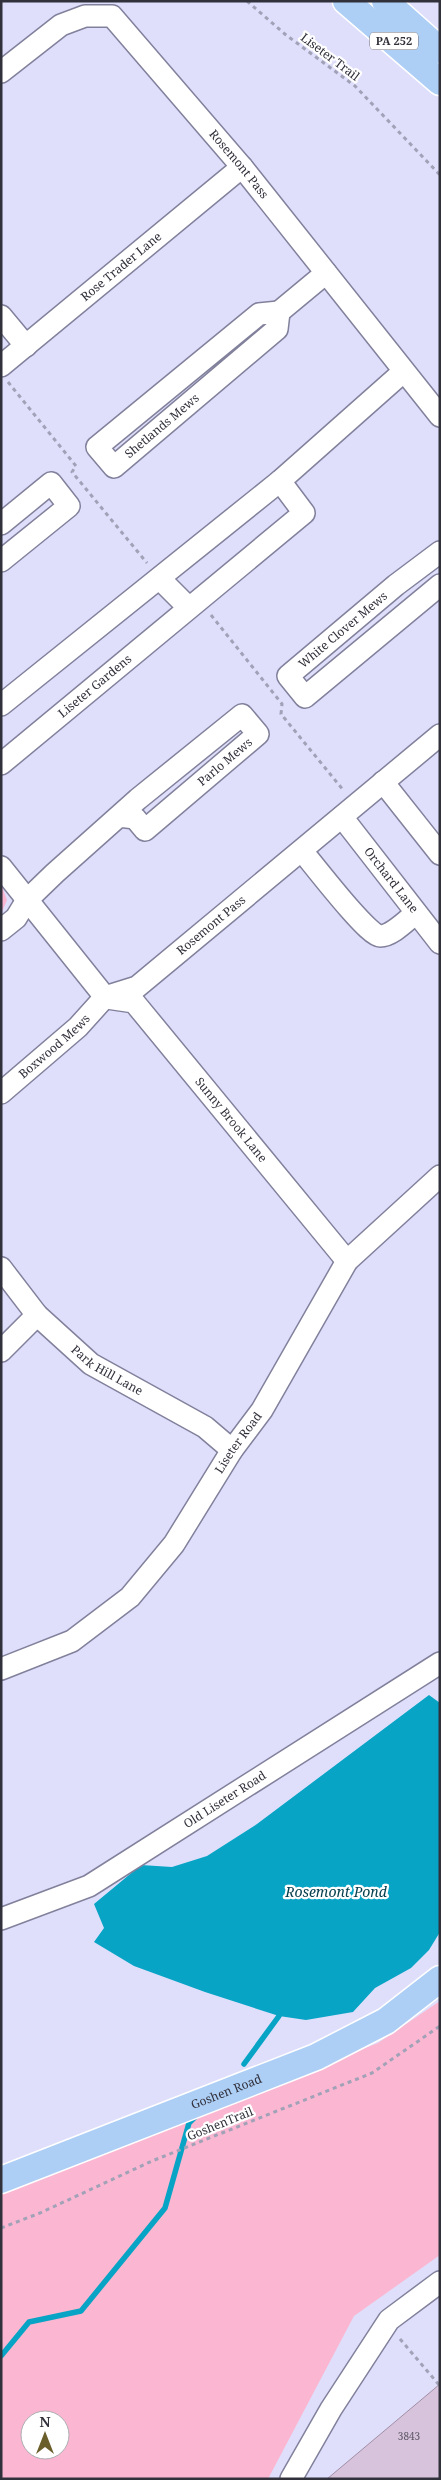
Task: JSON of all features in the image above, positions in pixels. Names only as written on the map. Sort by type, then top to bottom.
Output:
[{"type":"main road","name":"PA 252","points":[[346,1],[440,82]]},
{"type":"main road","name":"PA 252","points":[[384,1],[440,50]]},
{"type":"main road","name":"Goshen Road","points":[[1,2180],[316,2057],[386,2021],[440,1979]]},
{"type":"street","name":"Rosemont Pass","points":[[1,72],[61,25],[85,16],[112,16],[242,167],[403,372],[440,416]]},
{"type":"street","name":"Rose Trader Lane","points":[[1,366],[242,167]]},
{"type":"street","name":"Shetlands Mews","points":[[279,312],[277,329],[114,466],[98,447],[259,314],[279,312],[326,273]]},
{"type":"street","points":[[1,316],[26,346]]},
{"type":"street","points":[[1,705],[280,481],[403,372]]},
{"type":"street","name":"Liseter Gardens","points":[[1,764],[193,603],[304,513],[280,481]]},
{"type":"street","points":[[1,524],[51,483],[69,506],[1,561]]},
{"type":"street","name":"White Clover Mews","points":[[440,552],[396,585],[288,676],[305,697],[440,585]]},
{"type":"street","points":[[160,579],[193,603]]},
{"type":"street","name":"Parlo Mews","points":[[1,930],[16,918],[27,900],[119,816],[242,715],[258,734],[145,830],[135,818],[119,816]]},
{"type":"street","name":"Rosemont Pass","points":[[105,998],[138,987],[440,736]]},
{"type":"street","points":[[383,782],[440,854]]},
{"type":"street","name":"Orchard Lane","points":[[349,811],[416,913],[440,943]]},
{"type":"street","points":[[302,851],[354,914],[374,934],[380,936],[387,934],[416,913]]},
{"type":"street","points":[[1,867],[105,998]]},
{"type":"street","name":"Boxwood Mews","points":[[1,1093],[78,1027],[105,998]]},
{"type":"street","name":"Sunny Brook Lane","points":[[105,998],[134,1002],[347,1261]]},
{"type":"street","name":"Liseter Road","points":[[1,1669],[72,1641],[130,1597],[174,1544],[232,1450],[262,1410],[347,1261],[440,1176]]},
{"type":"street","name":"Park Hill Lane","points":[[1,1268],[37,1315],[91,1364],[205,1427],[232,1450]]},
{"type":"street","points":[[1,1351],[37,1315]]},
{"type":"street","name":"Old Liseter Road","points":[[1,1919],[89,1886],[440,1663]]},
{"type":"street","points":[[292,2479],[331,2409],[388,2320],[440,2282]]},
{"type":"path","name":"Liseter Trail","points":[[247,1],[286,35],[355,86],[440,175]]},
{"type":"path","points":[[1,374],[76,466],[72,472],[160,579]]},
{"type":"path","points":[[193,603],[282,704],[280,714],[349,811]]},
{"type":"path","name":"GoshenTrail","points":[[1,2228],[40,2213],[152,2161],[372,2073],[440,2026]]},
{"type":"path","points":[[387,2324],[440,2386]]},
{"type":"shaded area","points":[[1,884],[7,900],[1,914]]},
{"type":"shaded area","points":[[440,2001],[440,2255],[354,2316],[268,2479],[1,2479],[1,2188],[378,2043]]},
{"type":"water","name":"Rosemont Pond","points":[[429,1695],[440,1703],[440,1932],[429,1950],[411,1968],[375,1988],[353,2012],[306,2020],[279,2016],[134,1966],[94,1942],[104,1928],[94,1904],[141,1865],[172,1867],[207,1856],[257,1824]]},
{"type":"building","points":[[440,2384],[440,2479],[327,2479]]},
{"type":"waterway","points":[[244,2064],[279,2016]]},
{"type":"waterway","points":[[1,2356],[29,2322],[81,2311],[165,2208],[189,2123],[197,2115]]}]
